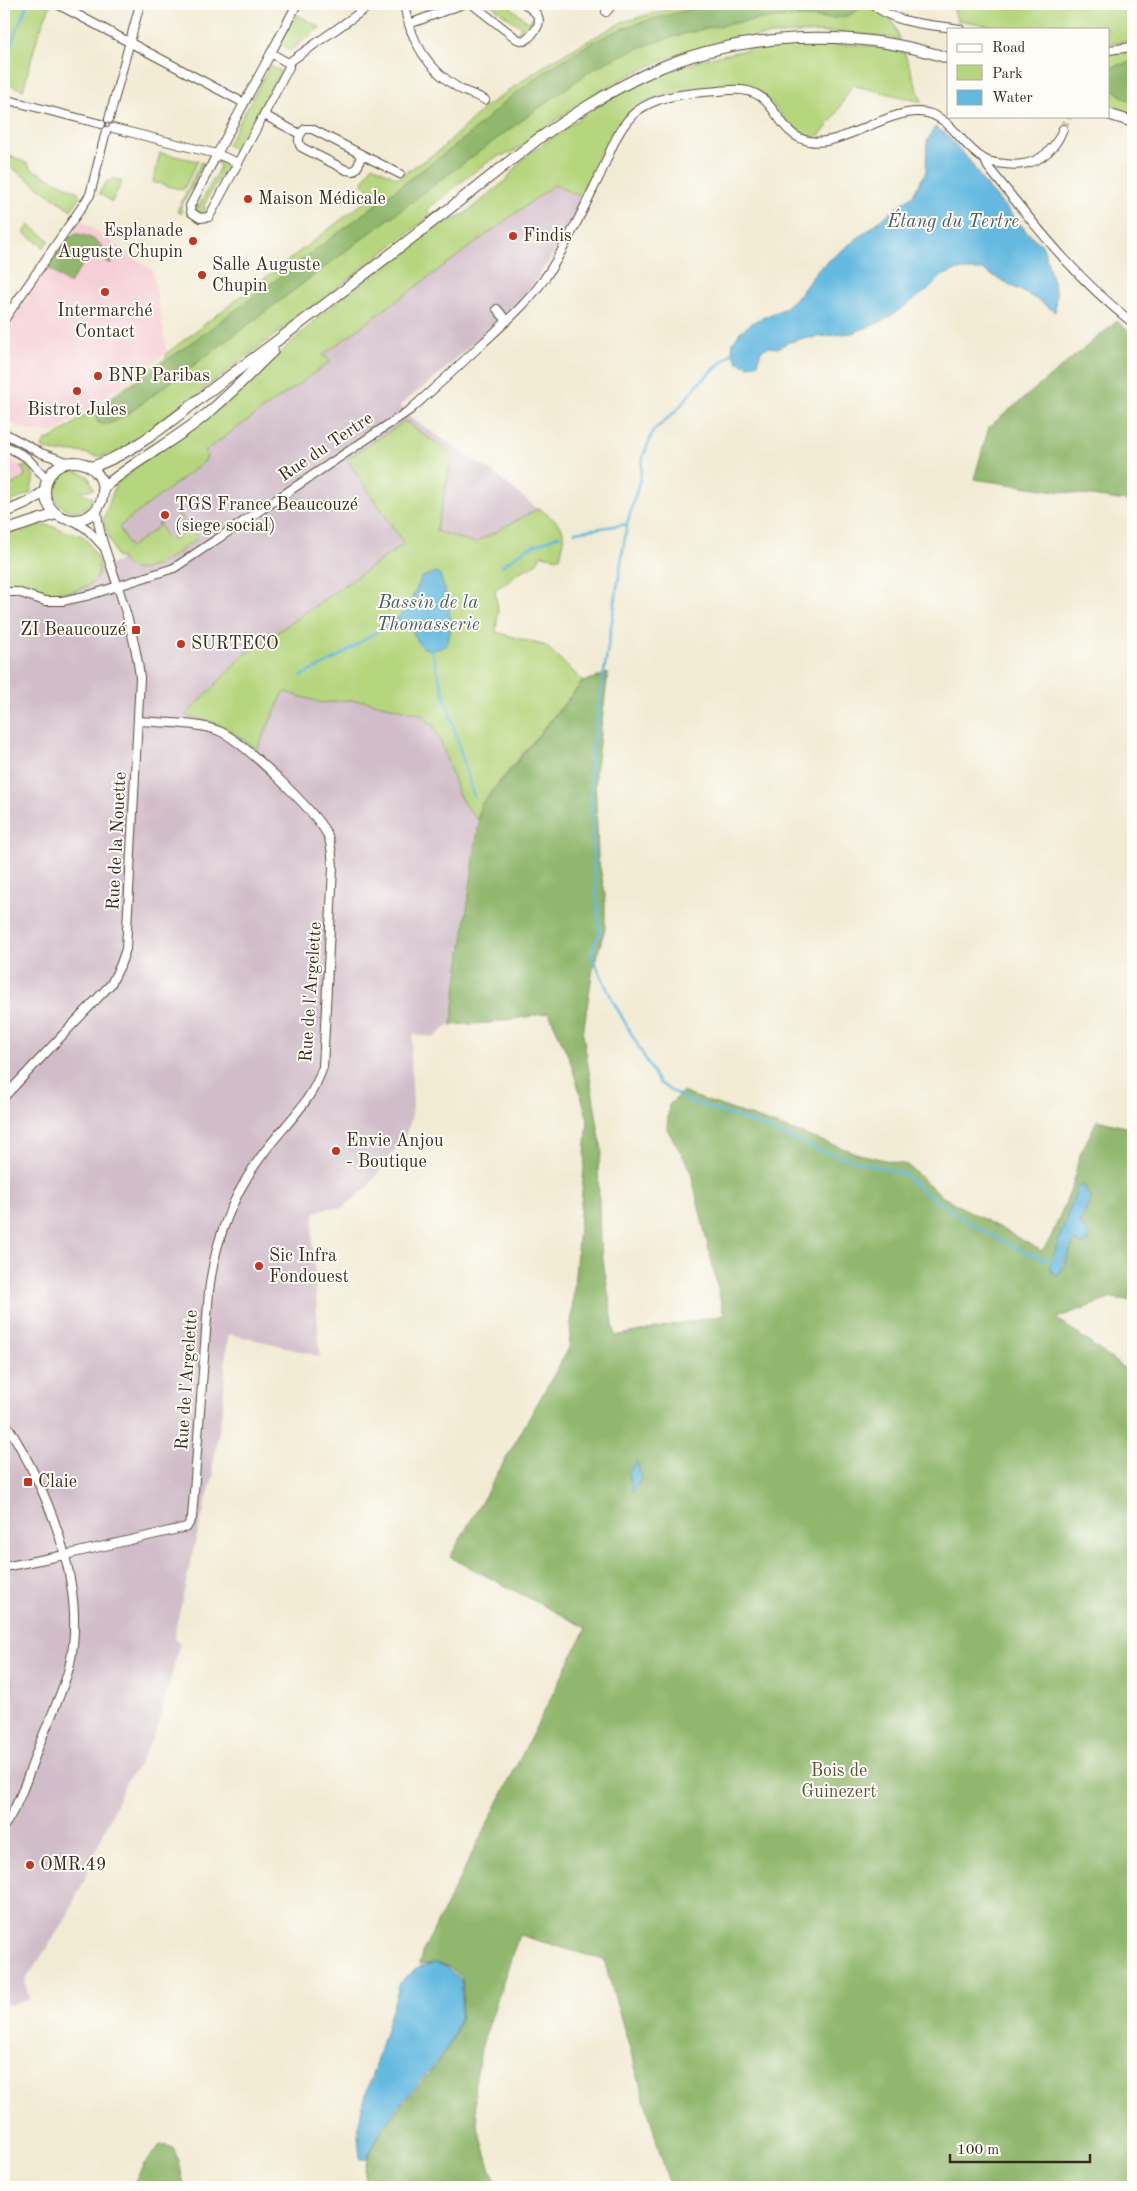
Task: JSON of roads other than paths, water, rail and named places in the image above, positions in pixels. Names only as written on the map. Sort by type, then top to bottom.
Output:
[{"type":"main road","points":[[91,467],[110,461],[143,440],[302,323],[538,139],[582,109],[650,72],[726,48],[764,40],[854,39],[896,44],[947,58]]},
{"type":"main road","points":[[1110,115],[1133,122]]},
{"type":"main road","points":[[103,488],[128,467],[146,457],[204,417],[302,323]]},
{"type":"main road","points":[[67,462],[80,462],[91,467],[99,476],[103,488],[102,500],[97,509],[85,518],[73,520],[56,514],[48,504],[45,492],[47,478],[55,468],[67,462]]},
{"type":"main road","points":[[4,513],[30,502],[45,492]]},
{"type":"main road","points":[[4,531],[56,514]]},
{"type":"street","points":[[57,4],[244,104]]},
{"type":"street","points":[[4,320],[90,195],[107,128],[104,120],[109,119],[140,4]]},
{"type":"street","points":[[297,4],[190,206],[191,212],[200,218],[209,217],[285,76],[288,63],[372,4]]},
{"type":"street","points":[[404,4],[409,24],[422,54],[440,76],[484,100]]},
{"type":"street","points":[[409,24],[463,4]]},
{"type":"street","points":[[472,4],[517,39],[524,41],[538,27],[540,20],[537,13],[525,4]]},
{"type":"street","points":[[606,12],[613,4]]},
{"type":"street","points":[[873,4],[878,9],[897,18],[954,28]]},
{"type":"street","points":[[1110,50],[1133,47]]},
{"type":"street","points":[[271,53],[288,63]]},
{"type":"street","name":"Rue du Tertre","points":[[4,592],[17,592],[45,602],[62,601],[174,568],[406,412],[436,388],[534,294],[550,271],[625,123],[636,112],[652,103],[682,95],[748,90],[769,102],[792,133],[802,139],[816,142],[830,140],[903,114],[924,113],[944,120],[985,160],[988,167],[1051,246],[1098,294],[1133,323]]},
{"type":"street","points":[[4,99],[107,128],[217,154],[238,163]]},
{"type":"street","points":[[264,115],[300,134]]},
{"type":"street","points":[[360,155],[356,169],[353,171],[346,170],[302,147],[299,142],[300,134],[305,129],[312,129],[400,174]]},
{"type":"street","points":[[985,160],[1010,165],[1033,162],[1052,149],[1063,129]]},
{"type":"street","points":[[497,309],[507,321]]},
{"type":"street","points":[[4,433],[41,453],[67,462]]},
{"type":"street","points":[[4,445],[26,457],[47,478]]},
{"type":"street","name":"Rue de la Nouette","points":[[4,1097],[111,984],[126,949],[139,721],[138,662],[118,586],[104,547],[97,509]]},
{"type":"street","name":"Rue de la Nouette","points":[[73,520],[87,529],[104,547]]},
{"type":"street","name":"Rue de l'Argelette","points":[[4,1567],[176,1531],[187,1527],[192,1518],[209,1292],[212,1265],[218,1243],[234,1200],[247,1177],[265,1151],[306,1102],[317,1085],[323,1067],[333,868],[328,836],[309,810],[250,752],[228,736],[217,730],[203,727],[139,721]]},
{"type":"street","points":[[4,1420],[23,1452],[66,1555],[74,1606],[74,1628],[69,1667],[18,1800],[4,1826]]},
{"type":"water","name":"Étang du Tertre","points":[[935,127],[946,134],[969,160],[984,183],[1027,232],[1043,246],[1056,293],[1055,312],[1041,302],[983,270],[956,270],[942,276],[929,289],[883,321],[852,333],[800,339],[778,348],[768,347],[761,350],[758,363],[749,366],[738,362],[732,353],[733,342],[740,332],[755,321],[783,309],[800,294],[818,269],[913,195],[926,172],[927,141]]},
{"type":"water","name":"Bassin de la Thomasserie","points":[[437,572],[440,575],[447,601],[450,628],[447,645],[432,650],[426,649],[418,642],[409,623],[395,620],[408,607],[422,577]]},
{"type":"water","points":[[1082,1185],[1086,1188],[1084,1191],[1091,1197],[1080,1224],[1087,1231],[1090,1240],[1083,1245],[1074,1241],[1058,1276],[1049,1269],[1077,1188]]},
{"type":"water","points":[[637,1461],[641,1479],[633,1492],[628,1472]]},
{"type":"water","points":[[435,1963],[446,1967],[461,1979],[461,2004],[457,2026],[448,2045],[436,2062],[394,2112],[381,2131],[367,2159],[360,2159],[358,2135],[361,2111],[400,1983],[416,1970]]},
{"type":"waterway","points":[[4,70],[16,31],[28,4]]},
{"type":"waterway","points":[[575,532],[627,524],[640,479],[643,457],[653,431],[677,410],[697,385],[732,353]]},
{"type":"waterway","points":[[627,524],[590,763],[593,855],[600,932],[591,954],[613,1001],[659,1083],[688,1101],[757,1124],[821,1151],[904,1174],[922,1191],[973,1225],[1024,1252],[1052,1261]]},
{"type":"waterway","points":[[502,566],[524,550],[560,535]]},
{"type":"waterway","points":[[301,676],[333,660],[395,620]]},
{"type":"waterway","points":[[431,650],[474,797]]},
{"type":"tunnel","points":[[1063,129],[1067,118]]},
{"type":"place","name":"Maison Médicale","points":[[248,199]]},
{"type":"place","name":"Findis","points":[[513,236]]},
{"type":"place","name":"Esplanade Auguste Chupin","points":[[193,241]]},
{"type":"place","name":"Salle Auguste Chupin","points":[[202,275]]},
{"type":"place","name":"Intermarché Contact","points":[[105,292]]},
{"type":"place","name":"BNP Paribas","points":[[98,376]]},
{"type":"place","name":"Bistrot Jules","points":[[77,391]]},
{"type":"place","name":"TGS France Beaucouzé (siege social)","points":[[165,515]]},
{"type":"place","name":"ZI Beaucouzé","points":[[136,630]]},
{"type":"place","name":"SURTECO","points":[[181,644]]},
{"type":"place","name":"Envie Anjou - Boutique","points":[[336,1151]]},
{"type":"place","name":"Sic Infra Fondouest","points":[[259,1266]]},
{"type":"place","name":"Claie","points":[[28,1482]]},
{"type":"place","name":"OMR.49","points":[[30,1865]]},
{"type":"park label","name":"Bois de Guinezert","points":[[839,1781]]}]
